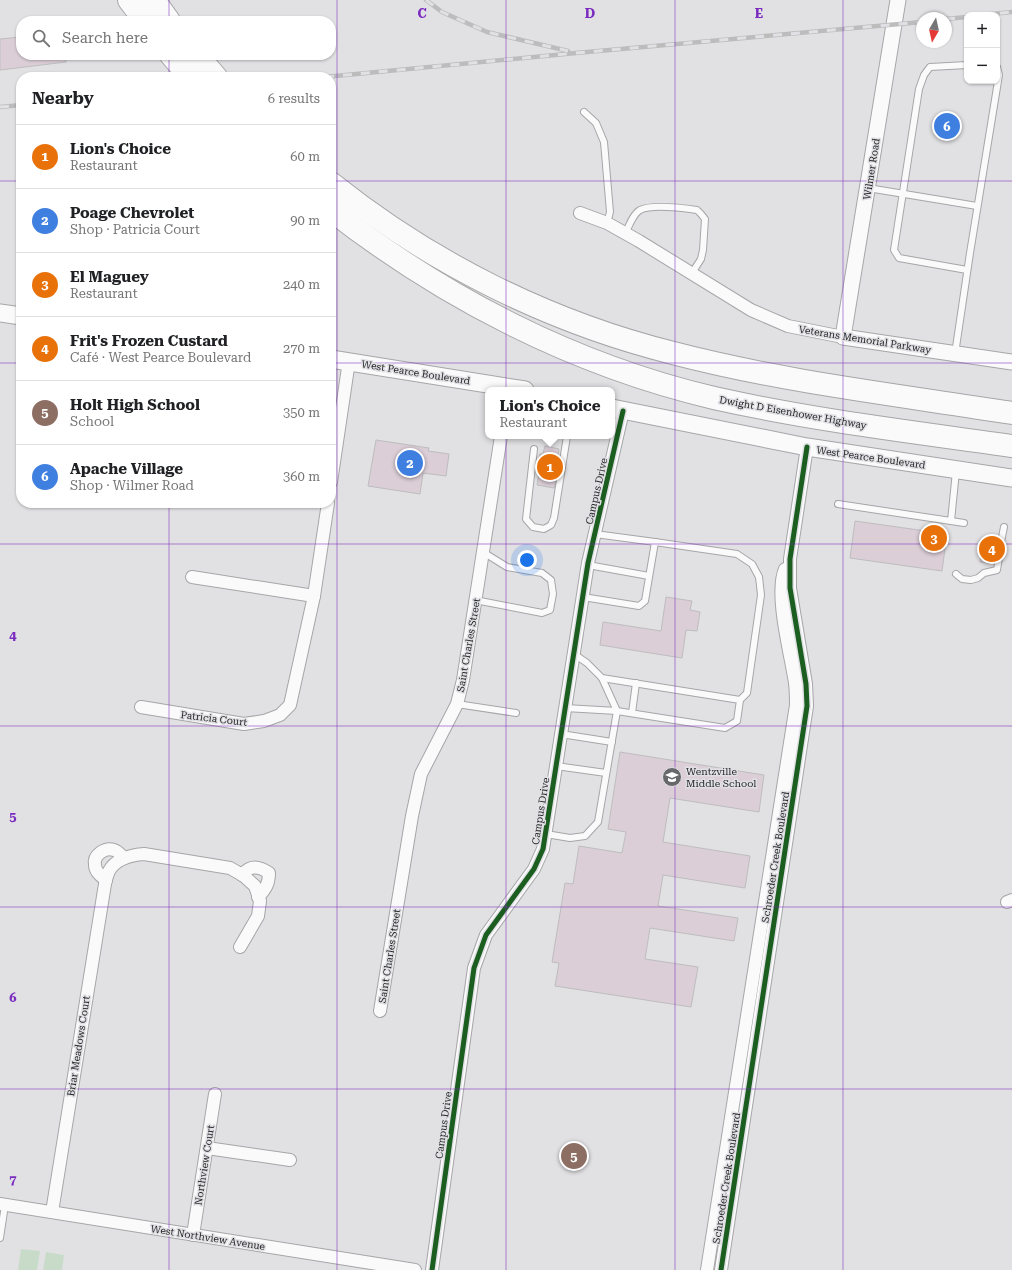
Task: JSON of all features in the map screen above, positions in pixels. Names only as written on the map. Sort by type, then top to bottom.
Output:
[{"type":"highway","points":[[129,0],[141,16]]},
{"type":"highway","points":[[154,0],[165,16]]},
{"type":"highway","points":[[176,60],[186,72]]},
{"type":"highway","points":[[201,60],[212,72]]},
{"type":"highway","points":[[336,187],[390,226],[460,269],[515,297],[592,328],[671,353],[772,376],[1012,413]]},
{"type":"highway","name":"Dwight D Eisenhower Highway","points":[[336,214],[413,269],[484,311],[557,346],[634,375],[713,398],[774,410],[1012,446]]},
{"type":"main road","points":[[0,314],[16,316]]},
{"type":"main road","name":"West Pearce Boulevard","points":[[336,360],[502,387]]},
{"type":"main road","name":"West Pearce Boulevard","points":[[618,410],[808,447],[1012,478]]},
{"type":"street","name":"Wilmer Road","points":[[843,337],[898,0]]},
{"type":"street","name":"Veterans Memorial Parkway","points":[[580,213],[607,223],[751,310],[788,326],[843,337],[1012,362]]},
{"type":"street","points":[[336,448],[349,361]]},
{"type":"street","name":"Campus Drive","points":[[615,426],[618,410]]},
{"type":"street","name":"Saint Charles Street","points":[[380,1011],[412,816],[421,774],[457,704],[463,680],[502,439]]},
{"type":"street","name":"Campus Drive","points":[[432,1270],[474,968],[486,935],[534,869],[543,849],[588,565],[613,439]]},
{"type":"street","name":"Schroeder Creek Boulevard","points":[[720,1270],[804,730],[806,684],[781,590],[783,574],[790,559],[808,447]]},
{"type":"street","name":"Patricia Court","points":[[141,707],[244,724],[264,721],[280,715],[290,705],[314,596],[327,508]]},
{"type":"street","points":[[192,577],[314,596]]},
{"type":"street","name":"Schroeder Creek Boulevard","points":[[708,1270],[796,705],[792,635]]},
{"type":"street","points":[[106,880],[97,872],[94,864],[97,855],[107,849],[112,849],[117,851],[124,858]]},
{"type":"street","name":"Briar Meadows Court","points":[[52,1212],[106,880],[109,871],[116,862],[130,855],[144,854],[230,868],[242,874],[255,886],[260,901],[258,916],[240,947]]},
{"type":"street","points":[[242,874],[251,868],[261,867],[268,873],[269,882],[264,891],[258,897]]},
{"type":"street","name":"Northview Court","points":[[193,1235],[215,1094]]},
{"type":"street","points":[[206,1148],[290,1160]]},
{"type":"street","name":"West Northview Avenue","points":[[2,1205],[415,1270]]},
{"type":"lane","points":[[964,65],[930,67],[924,75],[919,89],[894,250],[899,258],[967,270]]},
{"type":"lane","points":[[955,354],[977,206],[997,84]]},
{"type":"lane","points":[[584,112],[596,123],[604,142],[610,212],[607,223]]},
{"type":"lane","points":[[868,188],[977,206]]},
{"type":"lane","points":[[625,234],[634,217],[640,210],[657,207],[696,210],[704,219],[704,250],[701,259],[692,273]]},
{"type":"lane","points":[[534,449],[526,519],[533,527],[544,529],[551,525],[554,518],[567,439]]},
{"type":"lane","points":[[951,520],[956,469]]},
{"type":"lane","points":[[838,504],[964,523]]},
{"type":"lane","points":[[1001,542],[1004,527]]},
{"type":"lane","points":[[566,708],[632,713],[726,728],[738,721],[740,700],[746,693],[761,595],[759,577],[752,564],[737,554],[595,534]]},
{"type":"lane","points":[[583,597],[639,606],[645,601],[655,542]]},
{"type":"lane","points":[[956,574],[962,578],[971,580],[978,578],[984,573],[997,570],[1000,551]]},
{"type":"lane","points":[[476,600],[542,614],[550,610],[553,594],[551,580],[542,573],[507,567],[483,552]]},
{"type":"lane","points":[[588,565],[649,576]]},
{"type":"lane","points":[[546,834],[570,838],[585,836],[598,822],[617,712],[602,678],[587,663],[574,654]]},
{"type":"lane","points":[[602,678],[740,700]]},
{"type":"lane","points":[[632,713],[636,683]]},
{"type":"lane","points":[[457,704],[516,714]]},
{"type":"lane","points":[[561,734],[612,742]]},
{"type":"lane","points":[[556,766],[606,773]]},
{"type":"lane","points":[[0,1238],[2,1205]]},
{"type":"green space","points":[[21,1249],[40,1251],[37,1270],[18,1270]]},
{"type":"green space","points":[[46,1252],[64,1255],[62,1270],[43,1270]]},
{"type":"building","points":[[16,37],[16,60],[66,60],[66,62],[0,70],[0,39]]},
{"type":"building","points":[[376,440],[429,448],[428,451],[449,454],[446,476],[423,473],[420,494],[368,486]]},
{"type":"building","points":[[545,446],[559,449],[557,462],[559,462],[559,471],[554,488],[537,485],[541,462],[539,462],[540,454],[543,454]]},
{"type":"building","points":[[855,521],[947,534],[942,571],[850,558]]},
{"type":"building","points":[[984,537],[999,539],[1002,544],[1001,551],[995,564],[980,562],[982,548],[978,548],[979,541]]},
{"type":"building","points":[[666,597],[692,601],[690,610],[700,612],[697,631],[686,630],[682,658],[600,645],[603,622],[661,631]]},
{"type":"building","points":[[620,752],[764,775],[759,812],[670,798],[663,842],[750,856],[745,888],[663,875],[658,906],[738,918],[734,941],[650,928],[645,959],[698,967],[691,1007],[555,986],[559,963],[552,962],[565,883],[573,884],[579,846],[622,853],[626,832],[608,829]]},
{"type":"railway","points":[[426,0],[442,12],[487,32],[568,51]]},
{"type":"railway","points":[[1000,13],[1012,12]]},
{"type":"railway","points":[[952,18],[964,17]]},
{"type":"railway","points":[[336,76],[916,23]]},
{"type":"railway","points":[[0,107],[16,105]]},
{"type":"cycle path","points":[[432,1270],[474,968],[486,935],[534,869],[543,849],[588,563],[623,411]]},
{"type":"cycle path","points":[[721,1270],[807,706],[806,684],[790,588],[790,559],[807,447]]},
{"type":"place","name":"Apache Village","points":[[947,126]]},
{"type":"place","name":"Poage Chevrolet","points":[[410,463]]},
{"type":"place","name":"Lion's Choice","points":[[550,467]]},
{"type":"place","name":"El Maguey","points":[[934,538]]},
{"type":"place","name":"Frit's Frozen Custard","points":[[992,549]]},
{"type":"place","name":"Wentzville Middle School","points":[[672,777]]},
{"type":"place","name":"Holt High School","points":[[574,1156]]}]
